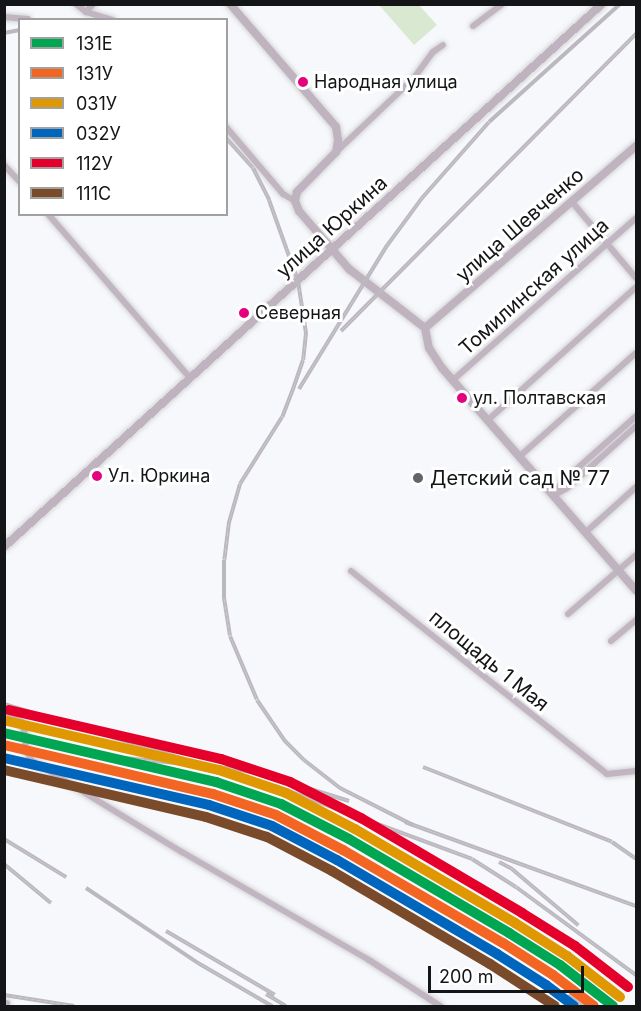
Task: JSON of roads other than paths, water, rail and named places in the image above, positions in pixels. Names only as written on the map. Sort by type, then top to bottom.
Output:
[{"type":"main road","points":[[230,4],[336,127],[338,140],[336,152],[303,185],[295,201],[299,211],[349,268],[425,328],[429,348],[453,380],[636,590]]},
{"type":"main road","name":"улица Юркина","points":[[7,543],[602,4]]},
{"type":"main road","name":"улица Шевченко","points":[[425,328],[636,146]]},
{"type":"street","points":[[76,4],[86,12],[106,18]]},
{"type":"street","points":[[86,12],[93,4]]},
{"type":"street","points":[[473,26],[502,4]]},
{"type":"street","points":[[4,17],[27,18]]},
{"type":"street","points":[[336,152],[414,78],[433,52],[443,45]]},
{"type":"street","points":[[228,129],[283,194],[295,201]]},
{"type":"street","points":[[4,165],[18,180]]},
{"type":"street","points":[[572,202],[636,278]]},
{"type":"street","points":[[50,216],[190,378]]},
{"type":"street","name":"Томилинская улица","points":[[453,380],[636,218]]},
{"type":"street","points":[[488,420],[636,287]]},
{"type":"street","points":[[520,456],[636,353]]},
{"type":"street","points":[[554,495],[562,482],[636,416]]},
{"type":"street","points":[[554,495],[567,488],[636,426]]},
{"type":"street","points":[[586,532],[636,487]]},
{"type":"street","points":[[568,614],[636,555]]},
{"type":"street","name":"площадь 1 Мая","points":[[351,571],[607,774],[636,771]]},
{"type":"street","points":[[611,641],[636,620]]},
{"type":"street","points":[[4,713],[22,722],[26,739],[25,747],[31,760],[182,852],[369,960],[440,1006]]},
{"type":"railway","points":[[299,389],[386,247],[422,198],[489,122],[620,4]]},
{"type":"railway","points":[[4,33],[18,30]]},
{"type":"railway","points":[[341,331],[636,34]]},
{"type":"railway","points":[[228,140],[253,168],[269,200],[298,281],[306,333],[303,360],[282,417],[240,484],[229,522],[224,560],[224,598],[230,636],[257,700],[285,741],[304,760],[340,788],[413,825]]},
{"type":"railway","points":[[4,704],[184,759]]},
{"type":"railway","points":[[105,756],[235,769],[266,775],[349,801]]},
{"type":"railway","points":[[423,767],[612,842],[636,859]]},
{"type":"railway","points":[[275,786],[472,859],[516,887],[636,975]]},
{"type":"railway","points":[[405,822],[636,906]]},
{"type":"railway","points":[[4,839],[66,877]]},
{"type":"railway","points":[[499,862],[512,869],[578,925]]},
{"type":"railway","points":[[4,864],[51,903]]},
{"type":"railway","points":[[86,888],[198,963],[272,1006]]},
{"type":"railway","points":[[166,931],[275,995]]},
{"type":"railway","points":[[266,994],[286,1006]]},
{"type":"railway","points":[[569,994],[585,1006]]},
{"type":"railway","points":[[4,995],[74,1006]]},
{"type":"place","name":"Народная улица","points":[[303,82]]},
{"type":"place","name":"Северная","points":[[244,313]]},
{"type":"place","name":"ул. Полтавская","points":[[462,398]]},
{"type":"place","name":"Ул. Юркина","points":[[97,476]]},
{"type":"place","name":"Детский сад № 77","points":[[418,478]]}]
